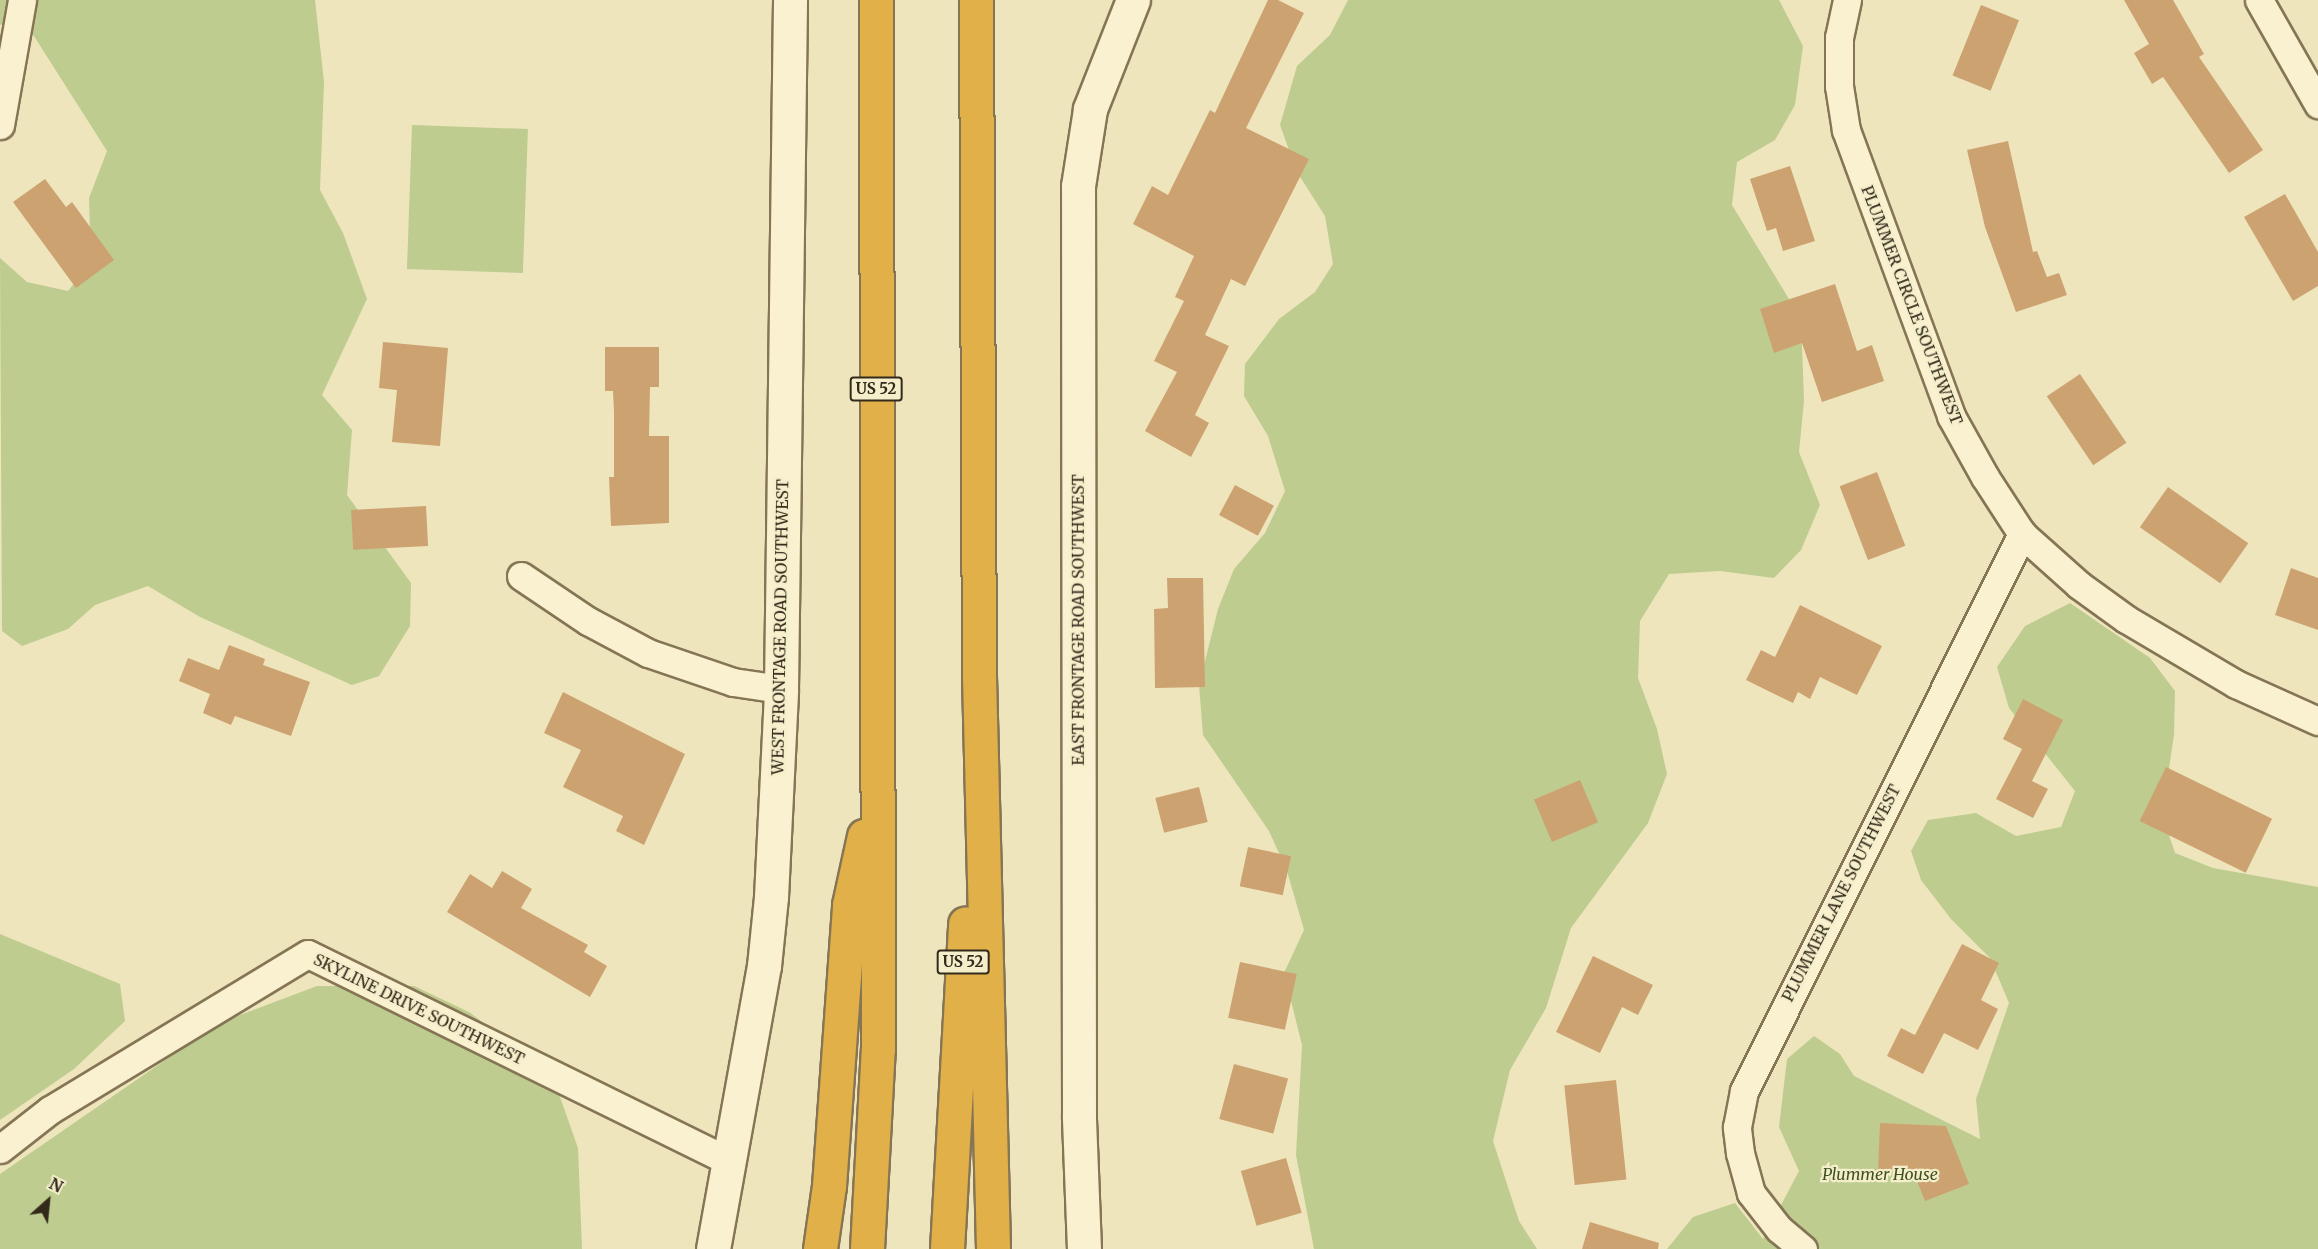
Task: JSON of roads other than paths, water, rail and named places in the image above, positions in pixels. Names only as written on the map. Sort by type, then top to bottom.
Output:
[{"type":"highway","name":"US 52","points":[[867,1249],[878,1049],[876,0]]},
{"type":"highway","name":"US 52","points":[[947,1249],[979,676],[976,0]]},
{"type":"highway","points":[[979,676],[993,1249]]},
{"type":"highway","points":[[820,1249],[829,1186],[849,904],[877,779]]},
{"type":"street","points":[[0,124],[22,0]]},
{"type":"street","name":"WEST FRONTAGE ROAD SOUTHWEST","points":[[713,1249],[727,1160],[764,966],[781,689],[790,0]]},
{"type":"street","name":"EAST FRONTAGE ROAD SOUTHWEST","points":[[1084,1249],[1079,1116],[1078,186],[1090,109],[1133,0]]},
{"type":"street","name":"PLUMMER CIRCLE SOUTHWEST","points":[[1847,0],[1839,37],[1839,86],[1846,130],[1951,416],[2022,534],[2079,585],[2126,620],[2236,684],[2318,721]]},
{"type":"street","points":[[2259,0],[2318,104]]},
{"type":"street","name":"PLUMMER LANE SOUTHWEST","points":[[1803,1249],[1779,1229],[1751,1193],[1737,1127],[1744,1091],[2022,534]]},
{"type":"street","points":[[521,576],[588,621],[648,653],[733,682],[781,689]]},
{"type":"street","name":"SKYLINE DRIVE SOUTHWEST","points":[[0,1149],[50,1110],[309,954],[727,1160]]},
{"type":"park label","name":"Plummer House","points":[[1880,1174]]}]
